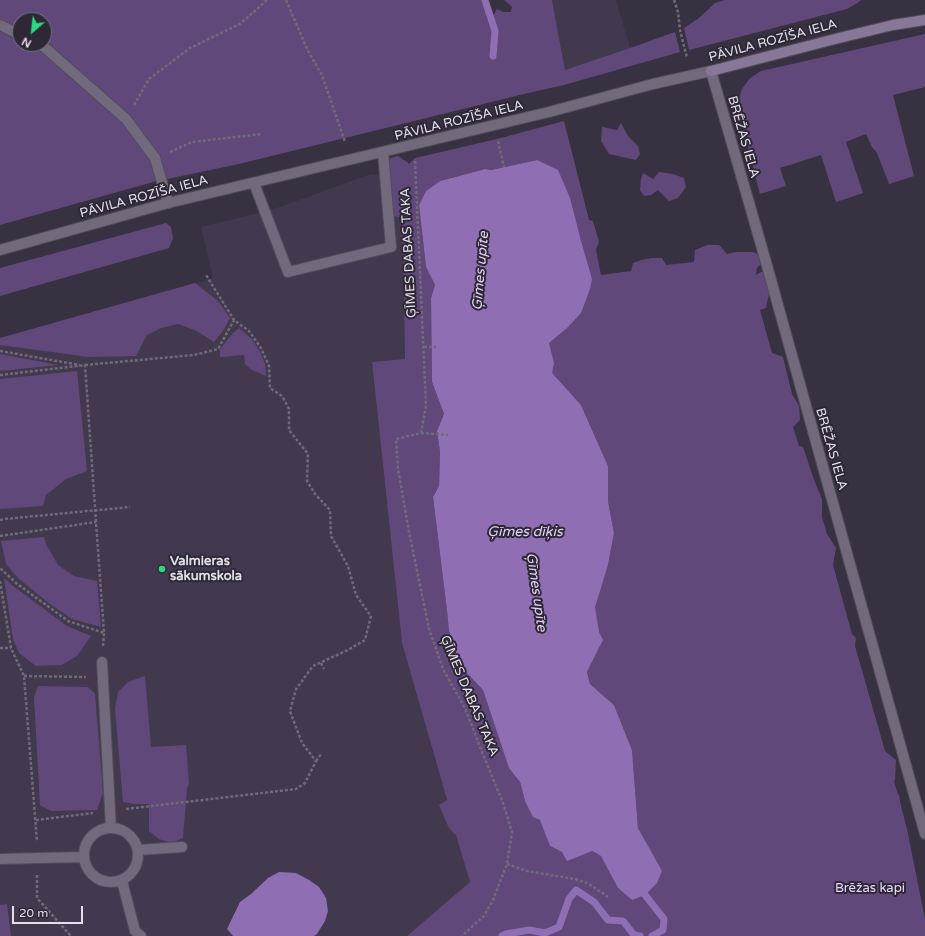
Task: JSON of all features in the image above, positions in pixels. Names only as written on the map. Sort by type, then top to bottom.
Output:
[{"type":"main road","name":"PĀVILA ROZĪŠA IELA","points":[[711,71],[893,25],[925,20]]},
{"type":"street","points":[[0,25],[12,30]]},
{"type":"street","points":[[50,52],[126,119],[155,158],[168,203]]},
{"type":"street","name":"PĀVILA ROZĪŠA IELA","points":[[0,250],[168,203],[549,112],[654,84],[711,71]]},
{"type":"street","name":"BRĒŽAS IELA","points":[[711,71],[764,255],[925,834]]},
{"type":"street","points":[[254,183],[288,272],[391,247],[383,152]]},
{"type":"street","points":[[102,662],[111,828]]},
{"type":"street","points":[[102,829],[120,829],[129,834],[135,841],[138,850],[139,860],[136,869],[130,876],[122,881],[113,883],[96,879],[85,865],[85,848],[95,833],[102,829]]},
{"type":"street","points":[[138,850],[182,848]]},
{"type":"street","points":[[0,860],[84,856]]},
{"type":"street","points":[[122,881],[135,931],[141,936]]},
{"type":"path","points":[[126,119],[149,79],[190,48],[240,24],[267,0]]},
{"type":"path","points":[[286,0],[308,51],[322,75],[345,142]]},
{"type":"path","points":[[674,0],[678,12],[680,30],[687,58]]},
{"type":"path","points":[[155,158],[192,142],[262,134]]},
{"type":"path","points":[[497,139],[504,167]]},
{"type":"path","name":"ĢĪMES DABAS TAKA","points":[[415,158],[426,406],[421,433]]},
{"type":"path","points":[[206,276],[234,320],[249,331],[261,348],[269,366],[270,388],[282,396],[289,409],[289,430],[308,454],[307,481],[315,494],[330,510],[331,536],[348,566],[356,595],[371,616],[365,640],[348,650],[313,666],[296,689],[290,711],[302,743],[316,761]]},
{"type":"path","points":[[0,376],[85,365],[194,355],[218,349],[234,320]]},
{"type":"path","points":[[424,347],[436,347]]},
{"type":"path","points":[[0,352],[85,365]]},
{"type":"path","points":[[0,568],[16,583],[68,622],[104,633],[85,365]]},
{"type":"path","name":"ĢĪMES DABAS TAKA","points":[[448,435],[421,433],[396,439],[398,469],[429,629],[443,669],[465,708],[503,803],[512,832],[507,864],[493,900],[484,916],[462,936]]},
{"type":"path","points":[[0,520],[130,507]]},
{"type":"path","points":[[0,536],[96,522]]},
{"type":"path","points":[[0,581],[11,648],[24,676],[36,820],[296,789],[305,783],[316,761],[322,753]]},
{"type":"path","points":[[0,648],[11,648]]},
{"type":"path","points":[[321,663],[324,669]]},
{"type":"path","points":[[24,676],[103,677]]},
{"type":"path","points":[[38,858],[37,898],[70,936]]},
{"type":"path","points":[[507,864],[527,871],[575,879],[589,884],[608,897]]},
{"type":"shaded area","points":[[552,0],[616,0],[630,48],[565,70]]},
{"type":"shaded area","points":[[371,174],[397,178],[403,249],[405,360],[372,362],[402,643],[470,882],[407,936],[0,936],[0,341],[213,278],[201,227],[280,207]]},
{"type":"green space","points":[[0,0],[485,0],[491,17],[497,9],[503,12],[511,12],[512,7],[504,0],[552,0],[565,70],[675,32],[680,52],[564,85],[239,164],[153,182],[0,225]]},
{"type":"green space","points":[[725,0],[861,0],[847,9],[689,50],[684,28],[699,18],[715,3]]},
{"type":"green space","points":[[925,34],[925,87],[893,95],[914,176],[889,184],[877,153],[872,147],[866,134],[846,142],[863,193],[836,202],[821,155],[780,168],[786,186],[760,194],[737,104],[742,89],[750,78],[761,71]]},
{"type":"green space","name":"Brēžas kapi","points":[[564,121],[589,220],[593,221],[599,242],[596,250],[601,275],[631,271],[633,263],[652,258],[662,258],[666,265],[694,262],[695,250],[707,245],[719,245],[727,254],[736,252],[752,252],[758,254],[761,264],[757,268],[756,275],[763,271],[770,289],[766,308],[760,310],[772,353],[783,357],[792,394],[799,406],[800,420],[793,427],[799,446],[803,447],[822,499],[822,517],[827,534],[836,548],[833,565],[852,634],[856,638],[855,646],[885,751],[896,760],[894,781],[907,829],[925,919],[925,936],[407,936],[470,882],[456,835],[448,826],[439,805],[447,800],[402,643],[372,362],[405,359],[403,249],[400,217],[393,216],[389,188],[391,179],[388,170],[388,159],[398,156],[409,164],[415,158],[497,139]],"holes":[[[537,160],[547,357],[552,379],[581,405],[608,466],[608,501],[614,533],[608,565],[592,605],[600,646],[587,672],[590,684],[614,705],[632,750],[638,828],[647,845],[632,900],[618,888],[602,856],[595,853],[584,842],[562,852],[550,846],[541,816],[525,801],[520,782],[509,767],[483,690],[460,666],[449,631],[433,497],[439,486],[440,452],[437,431],[444,414],[432,382],[431,298],[435,285],[426,267],[419,205],[426,191],[440,181],[485,169],[491,170]]]},
{"type":"green space","points":[[621,123],[628,136],[638,146],[640,154],[636,160],[609,154],[601,141],[602,127],[617,130]]},
{"type":"green space","points":[[659,172],[673,174],[684,178],[686,187],[678,198],[669,201],[658,190],[651,195],[644,196],[640,190],[643,173],[653,179]]},
{"type":"green space","points":[[166,223],[171,227],[173,238],[169,248],[0,296],[0,268]]},
{"type":"green space","points":[[195,283],[218,301],[230,318],[223,331],[214,342],[197,331],[178,324],[161,328],[147,335],[136,356],[89,357],[0,345],[0,338]]},
{"type":"green space","points":[[239,328],[252,339],[260,352],[265,364],[266,376],[252,370],[245,364],[244,355],[220,357],[220,349]]},
{"type":"green space","points":[[0,354],[58,365],[0,371]]},
{"type":"green space","points":[[77,371],[87,471],[66,479],[46,495],[43,506],[0,509],[0,379]]},
{"type":"green space","points":[[44,537],[46,544],[58,565],[74,576],[97,581],[101,627],[72,619],[50,604],[18,578],[6,564],[1,541]]},
{"type":"green space","points":[[4,578],[67,626],[91,636],[77,656],[62,665],[36,666],[19,653],[13,639]]},
{"type":"green space","points":[[145,676],[151,747],[186,745],[189,784],[187,788],[183,838],[171,843],[159,839],[149,831],[149,804],[123,802],[115,709],[118,692],[128,682]]},
{"type":"green space","points":[[38,686],[88,687],[95,694],[103,793],[97,810],[51,811],[40,805],[34,697]]},
{"type":"green space","points":[[7,904],[11,936],[0,936],[0,905]]},
{"type":"water","name":"Ģīmes dīķis","points":[[537,160],[558,170],[570,198],[592,279],[581,313],[567,328],[549,343],[554,363],[552,373],[581,405],[608,466],[608,501],[614,533],[608,565],[595,607],[599,632],[603,640],[587,672],[590,684],[614,705],[632,750],[638,828],[662,871],[657,883],[645,895],[632,900],[618,888],[601,856],[592,851],[567,861],[562,852],[550,846],[540,820],[533,817],[525,801],[520,782],[509,768],[483,690],[460,666],[449,631],[433,497],[439,486],[440,452],[437,431],[444,414],[432,382],[431,298],[435,285],[426,267],[419,205],[426,191],[440,181],[485,169],[491,170]]},
{"type":"water","points":[[279,872],[296,873],[309,880],[319,887],[326,898],[328,911],[325,921],[317,934],[314,936],[233,936],[227,929],[240,902],[268,878]]},
{"type":"waterway","name":"Ģīmes upīte","points":[[485,0],[495,31],[493,56]]},
{"type":"waterway","name":"Ģīmes upīte","points":[[642,888],[645,895],[664,919],[663,930],[652,936]]},
{"type":"waterway","name":"Ģīmes upīte","points":[[502,936],[529,930],[545,933],[559,927],[569,899],[576,890],[594,902],[608,920],[623,921],[634,935],[640,936]]},
{"type":"place","name":"Valmieras sākumskola","points":[[162,569]]}]
